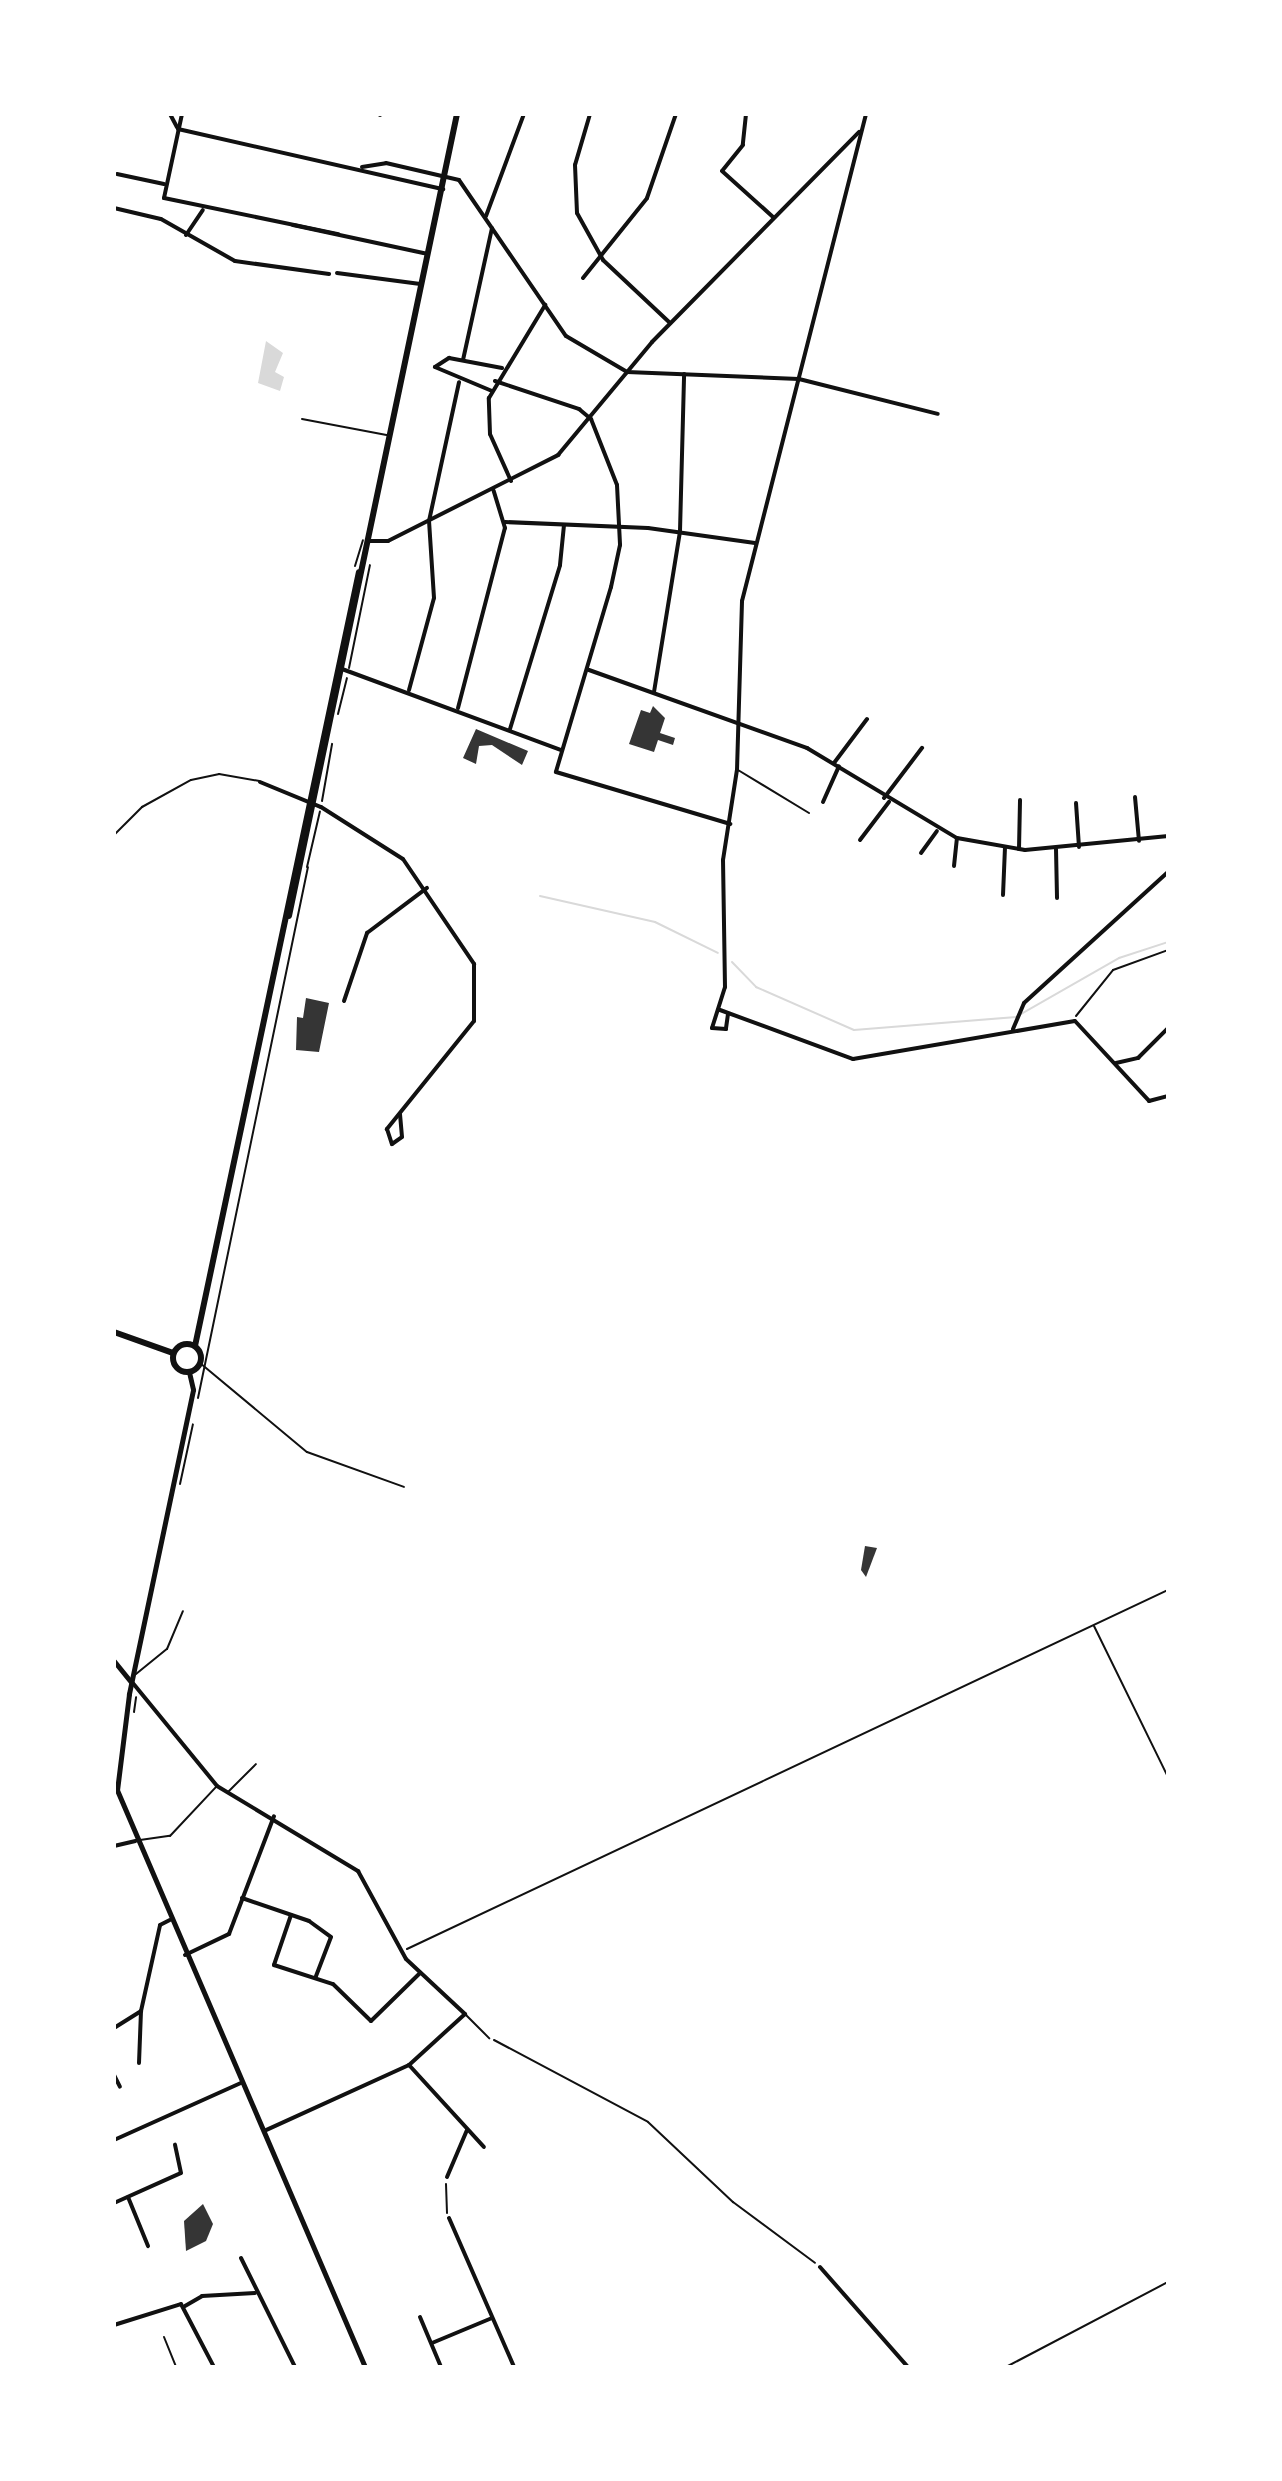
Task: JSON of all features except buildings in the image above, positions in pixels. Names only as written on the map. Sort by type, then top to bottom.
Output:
[{"type":"main road","points":[[189,1372],[202,1363],[195,1346],[220,1252],[289,916],[317,805],[365,554],[457,114]]},
{"type":"main road","points":[[114,1332],[173,1353],[195,1346]]},
{"type":"main road","points":[[173,1353],[175,1365],[189,1372]]},
{"type":"main road","points":[[189,1372],[193,1390],[132,1682],[116,1775],[135,1841],[365,2367]]},
{"type":"main road","points":[[114,1661],[132,1682]]},
{"type":"street","points":[[170,114],[178,129]]},
{"type":"street","points":[[182,114],[164,184],[164,198],[203,210],[293,225],[428,254]]},
{"type":"street","points":[[486,216],[524,114]]},
{"type":"street","points":[[590,114],[572,191],[587,237],[603,260],[670,323]]},
{"type":"street","points":[[583,278],[603,260],[647,198],[676,114]]},
{"type":"street","points":[[746,114],[743,145],[722,171],[774,217]]},
{"type":"street","points":[[728,1014],[730,1025],[717,1031],[710,1019],[720,1010],[726,964],[730,824],[740,721],[742,601],[866,116],[858,114]]},
{"type":"street","points":[[178,129],[362,167],[443,189]]},
{"type":"street","points":[[368,541],[388,541],[511,482],[558,455],[670,323],[861,130]]},
{"type":"street","points":[[362,167],[386,163],[459,180],[576,346],[627,372],[799,379],[938,414]]},
{"type":"street","points":[[117,174],[164,184]]},
{"type":"street","points":[[114,208],[161,219],[185,236],[235,261],[329,274]]},
{"type":"street","points":[[185,236],[203,210]]},
{"type":"street","points":[[293,225],[314,235],[338,234]]},
{"type":"street","points":[[463,360],[493,226]]},
{"type":"street","points":[[337,273],[422,285]]},
{"type":"street","points":[[511,482],[487,421],[492,391],[502,368],[545,305]]},
{"type":"street","points":[[492,391],[459,382],[435,367],[463,360],[502,368]]},
{"type":"street","points":[[654,692],[680,531],[684,374]]},
{"type":"street","points":[[495,381],[553,396],[591,419],[617,485],[621,526],[589,670],[556,772],[730,824]]},
{"type":"street","points":[[409,690],[436,579],[429,521],[459,382]]},
{"type":"street","points":[[458,708],[505,522],[494,490]]},
{"type":"street","points":[[505,522],[621,526],[680,531],[755,543]]},
{"type":"street","points":[[510,729],[560,565],[564,525]]},
{"type":"street","points":[[342,669],[458,708],[561,750]]},
{"type":"street","points":[[589,670],[740,721],[837,764],[889,802],[937,831],[957,838],[1019,850],[1079,847],[1168,836]]},
{"type":"street","points":[[823,802],[837,764],[867,719]]},
{"type":"street","points":[[884,798],[922,748]]},
{"type":"street","points":[[260,782],[317,805],[387,846],[427,888],[466,947],[479,1000],[462,1044],[400,1114],[385,1134],[392,1144],[402,1137],[400,1114]]},
{"type":"street","points":[[1135,797],[1139,841]]},
{"type":"street","points":[[1019,850],[1020,800]]},
{"type":"street","points":[[860,840],[889,802]]},
{"type":"street","points":[[1076,803],[1079,847]]},
{"type":"street","points":[[921,853],[937,831]]},
{"type":"street","points":[[954,866],[957,838]]},
{"type":"street","points":[[1003,895],[1005,848]]},
{"type":"street","points":[[1056,849],[1057,898]]},
{"type":"street","points":[[1013,1029],[1018,1011],[1168,872]]},
{"type":"street","points":[[344,1001],[367,933],[427,888]]},
{"type":"street","points":[[720,1010],[853,1059],[1073,1021],[1149,1101],[1168,1096]]},
{"type":"street","points":[[1116,1063],[1138,1058],[1168,1028]]},
{"type":"street","points":[[132,1682],[217,1786],[274,1816],[358,1871],[402,1951],[465,2014],[409,2065],[262,2132]]},
{"type":"street","points":[[185,1955],[229,1934],[274,1816]]},
{"type":"street","points":[[114,1846],[135,1841]]},
{"type":"street","points":[[242,1898],[291,1915],[331,1937],[316,1976]]},
{"type":"street","points":[[291,1915],[274,1965],[316,1976],[371,2021],[421,1973]]},
{"type":"street","points":[[139,2063],[141,2011],[160,1925],[170,1920]]},
{"type":"street","points":[[114,2028],[141,2011]]},
{"type":"street","points":[[409,2065],[484,2147]]},
{"type":"street","points":[[114,2075],[120,2087]]},
{"type":"street","points":[[114,2140],[241,2083]]},
{"type":"street","points":[[447,2177],[467,2130]]},
{"type":"street","points":[[114,2203],[181,2173],[175,2145]]},
{"type":"street","points":[[128,2197],[148,2246]]},
{"type":"street","points":[[449,2218],[514,2367]]},
{"type":"street","points":[[241,2258],[255,2293],[295,2367]]},
{"type":"street","points":[[820,2267],[908,2367]]},
{"type":"street","points":[[114,2325],[173,2303],[185,2306],[202,2296],[255,2293]]},
{"type":"street","points":[[185,2306],[214,2367]]},
{"type":"street","points":[[420,2317],[441,2367]]},
{"type":"street","points":[[432,2343],[493,2318]]},
{"type":"lane","points":[[302,419],[392,436]]},
{"type":"lane","points":[[737,770],[809,813]]},
{"type":"lane","points":[[114,835],[142,807],[191,780],[219,774],[260,782]]},
{"type":"lane","points":[[134,1673],[148,1670],[167,1649],[183,1611]]},
{"type":"lane","points":[[228,1792],[256,1764]]},
{"type":"lane","points":[[135,1841],[170,1836],[217,1786]]},
{"type":"lane","points":[[465,2014],[489,2038]]},
{"type":"lane","points":[[164,2337],[176,2367]]},
{"type":"path","points":[[177,1497],[317,805]]},
{"type":"path","points":[[1073,1021],[1113,970],[1168,950]]},
{"type":"path","points":[[202,1363],[307,1452],[404,1487]]},
{"type":"path","points":[[402,1951],[1168,1590]]},
{"type":"path","points":[[1094,1625],[1168,1777]]},
{"type":"path","points":[[134,1712],[136,1690]]},
{"type":"path","points":[[489,2038],[639,2116],[820,2267]]},
{"type":"path","points":[[447,2177],[449,2218]]},
{"type":"path","points":[[1006,2367],[1168,2282]]},
{"type":"shaded area","points":[[266,341],[283,353],[275,372],[284,377],[280,391],[258,383]]},
{"type":"waterway","points":[[540,896],[655,922],[718,953]]},
{"type":"waterway","points":[[732,962],[756,987],[854,1030],[1016,1017],[1119,958],[1168,942]]}]
